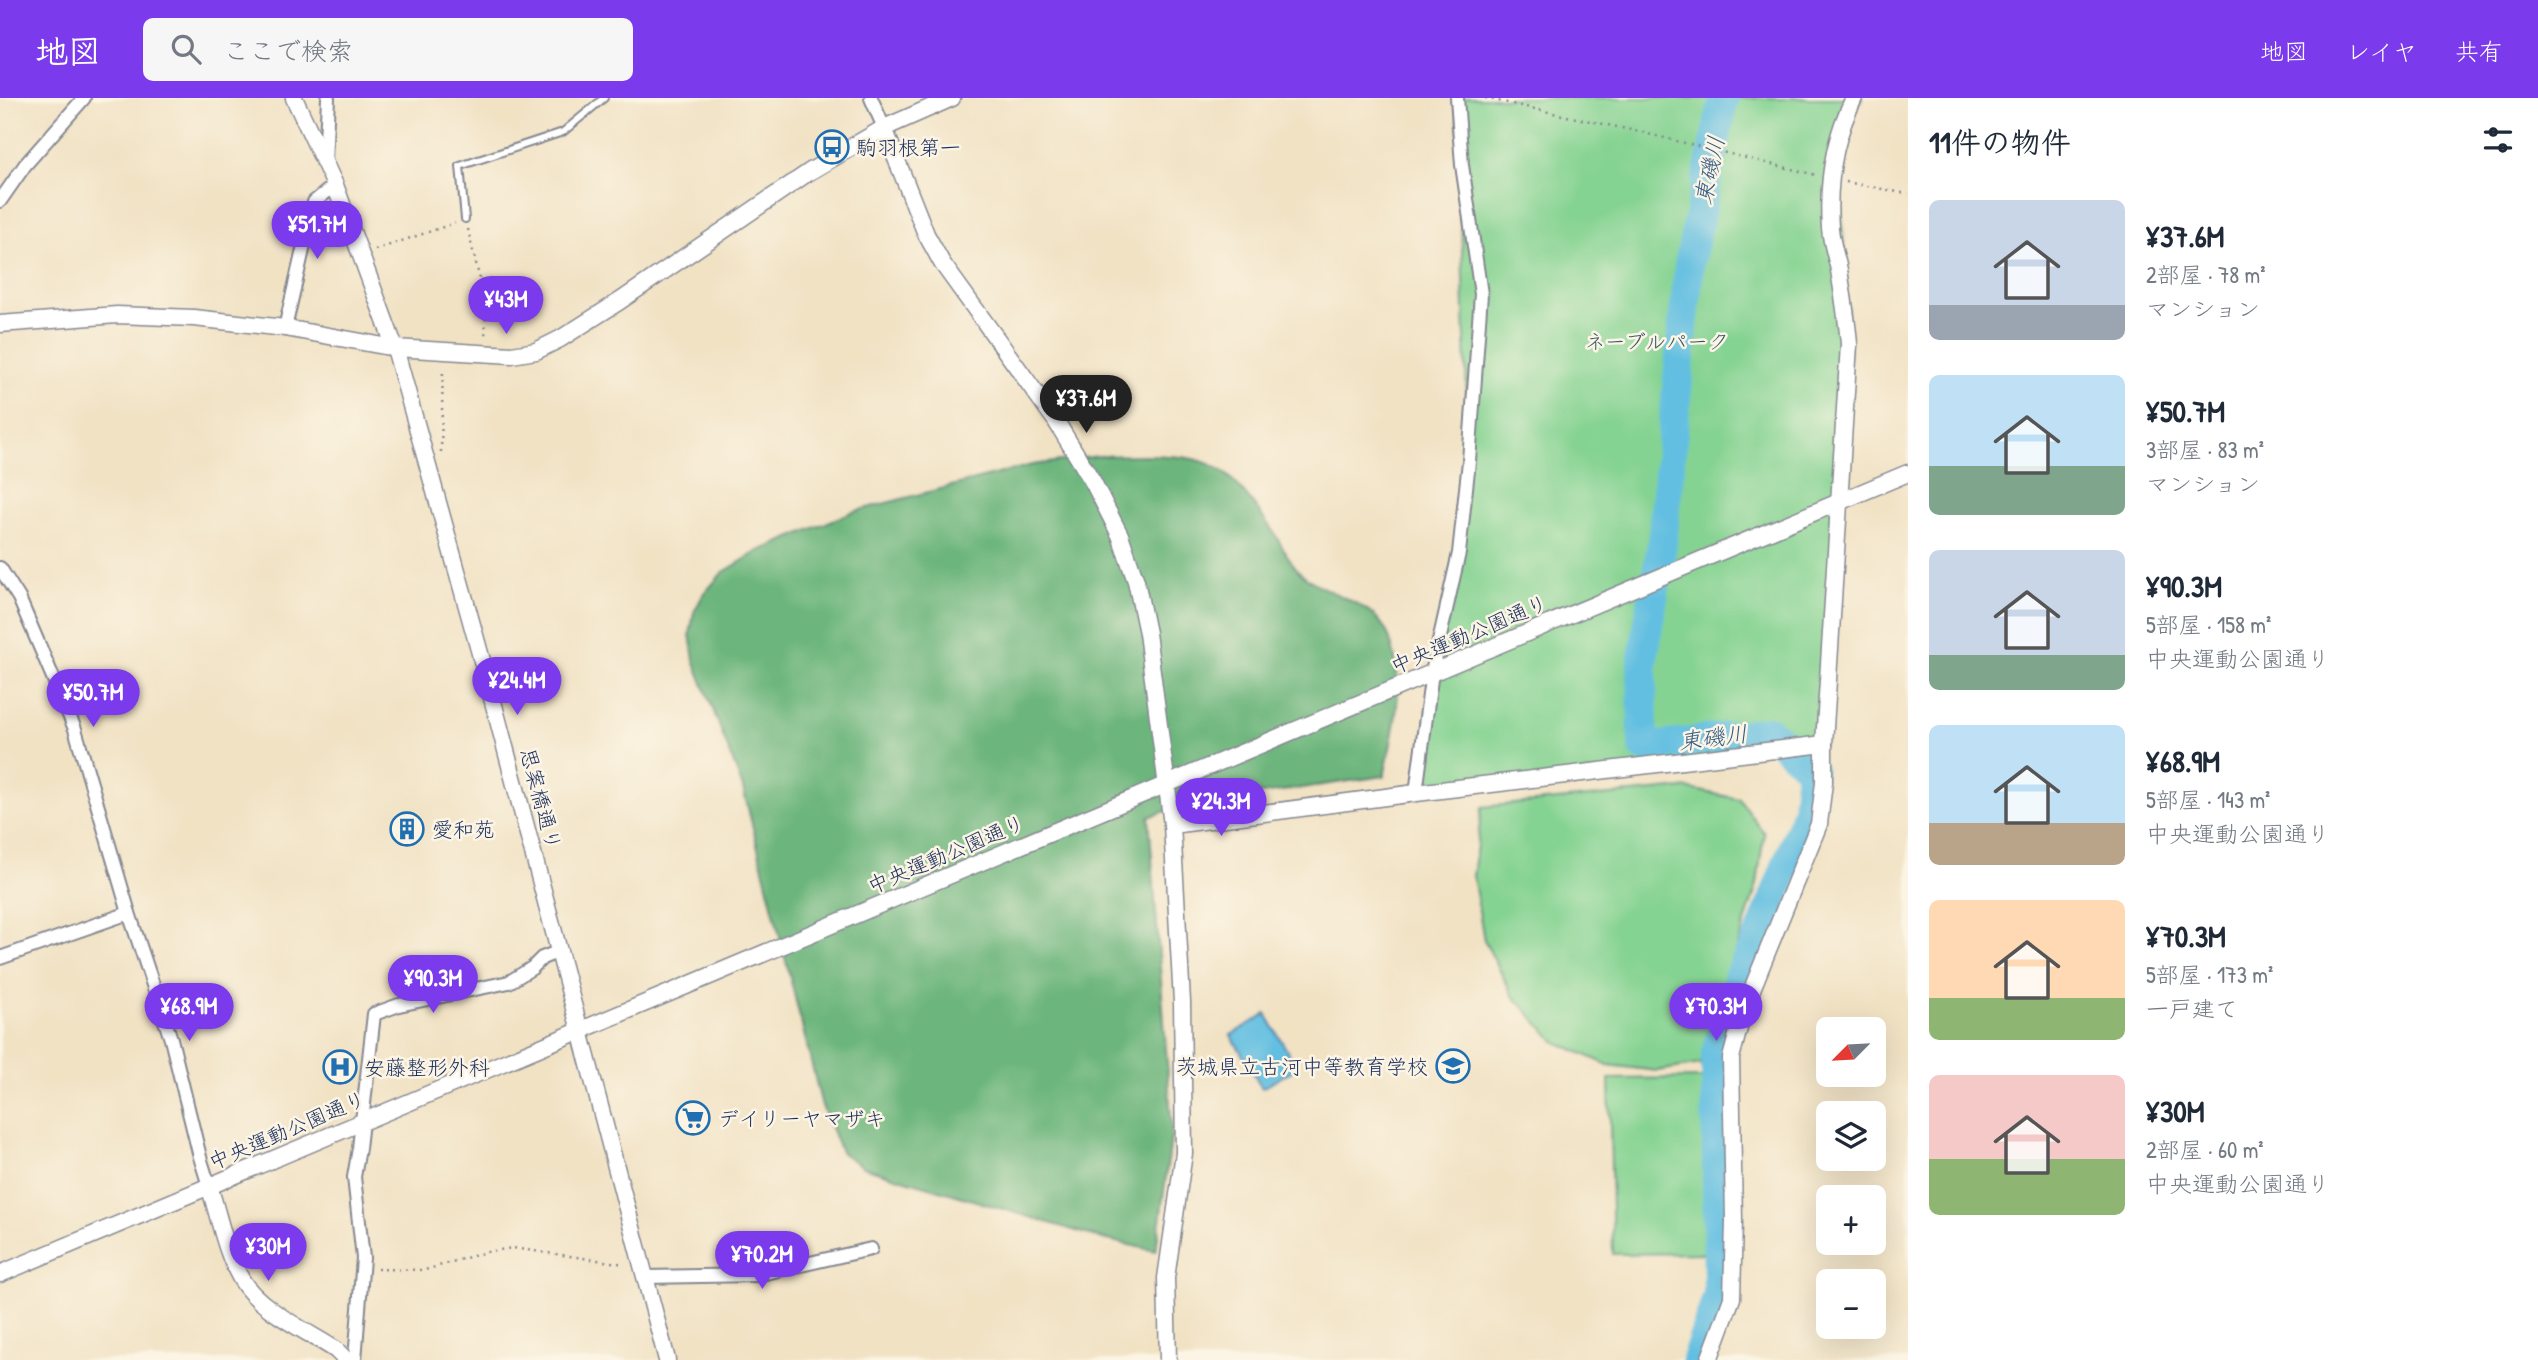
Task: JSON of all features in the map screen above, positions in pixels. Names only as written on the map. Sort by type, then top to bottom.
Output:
[{"type":"street","points":[[0,201],[25,165],[85,98]]},
{"type":"street","name":"思案橋通り","points":[[295,98],[335,185],[395,348],[560,951],[667,1360]]},
{"type":"street","points":[[325,164],[328,98]]},
{"type":"street","points":[[871,98],[912,203],[942,263],[1056,421],[1093,482],[1120,535],[1136,581],[1147,633],[1172,825],[1182,1002],[1184,1153],[1166,1278],[1168,1360]]},
{"type":"street","points":[[0,324],[117,315],[194,318],[285,328],[395,348],[512,355],[536,351],[620,301],[809,172],[884,128],[952,98]]},
{"type":"street","points":[[1416,793],[1432,672],[1459,553],[1469,461],[1481,293],[1462,165],[1457,98]]},
{"type":"street","points":[[1709,1360],[1732,1298],[1734,1221],[1731,1058],[1744,1009],[1819,824],[1824,782],[1824,744],[1849,344],[1830,231],[1829,200],[1838,136],[1854,98]]},
{"type":"street","points":[[285,328],[314,202],[335,185]]},
{"type":"street","name":"中央運動公園通り","points":[[0,1274],[1908,473]]},
{"type":"street","points":[[0,568],[19,598],[75,729],[129,913],[171,1039],[200,1157],[237,1269],[253,1294],[336,1350],[346,1360]]},
{"type":"street","points":[[1172,825],[1824,744]]},
{"type":"street","points":[[0,958],[129,913]]},
{"type":"street","points":[[355,1360],[363,1269],[354,1177],[374,1014],[399,1005],[509,982],[532,968],[542,958],[560,951]]},
{"type":"street","points":[[644,1272],[757,1275],[872,1249]]},
{"type":"lane","points":[[466,219],[460,166],[563,132],[604,98]]},
{"type":"path","points":[[1485,98],[1640,132],[1832,179],[1908,194]]},
{"type":"path","points":[[361,254],[466,219],[486,322],[484,353]]},
{"type":"path","points":[[429,470],[442,451],[443,351]]},
{"type":"path","points":[[363,1269],[425,1270],[486,1252],[513,1248],[644,1272]]},
{"type":"green space","name":"ネーブルパーク","points":[[1457,98],[1863,98],[1838,136],[1849,344],[1824,744],[1416,793],[1469,461]]},
{"type":"green space","points":[[1144,455],[1197,460],[1226,474],[1266,521],[1301,573],[1366,609],[1384,627],[1395,657],[1398,691],[1395,725],[1384,776],[1180,806],[1149,817],[1172,1131],[1156,1251],[1103,1239],[863,1167],[841,1152],[822,1106],[743,788],[694,660],[690,634],[694,612],[703,595],[722,573],[757,552],[852,512],[1032,465],[1098,456]]},
{"type":"green space","points":[[1685,788],[1739,799],[1764,833],[1757,884],[1701,1064],[1657,1071],[1608,1065],[1556,1042],[1513,996],[1484,940],[1473,876],[1482,807]]},
{"type":"green space","points":[[1710,1078],[1712,1253],[1613,1254],[1609,1079]]},
{"type":"water","points":[[1266,1014],[1297,1068],[1262,1088],[1231,1035]]},
{"type":"waterway","name":"東磯川","points":[[1696,1360],[1718,1295],[1716,1053],[1739,976],[1762,930],[1807,811],[1811,770],[1769,731],[1646,748],[1643,746],[1642,664],[1662,544],[1689,265],[1724,98]]},
{"type":"place","name":"駒羽根第一","points":[[832,147]]},
{"type":"place","name":"愛和苑","points":[[407,829]]},
{"type":"place","name":"茨城県立古河中等教育学校","points":[[1453,1066]]},
{"type":"place","name":"安藤整形外科","points":[[340,1067]]},
{"type":"place","name":"デイリーヤマザキ","points":[[693,1118]]}]
